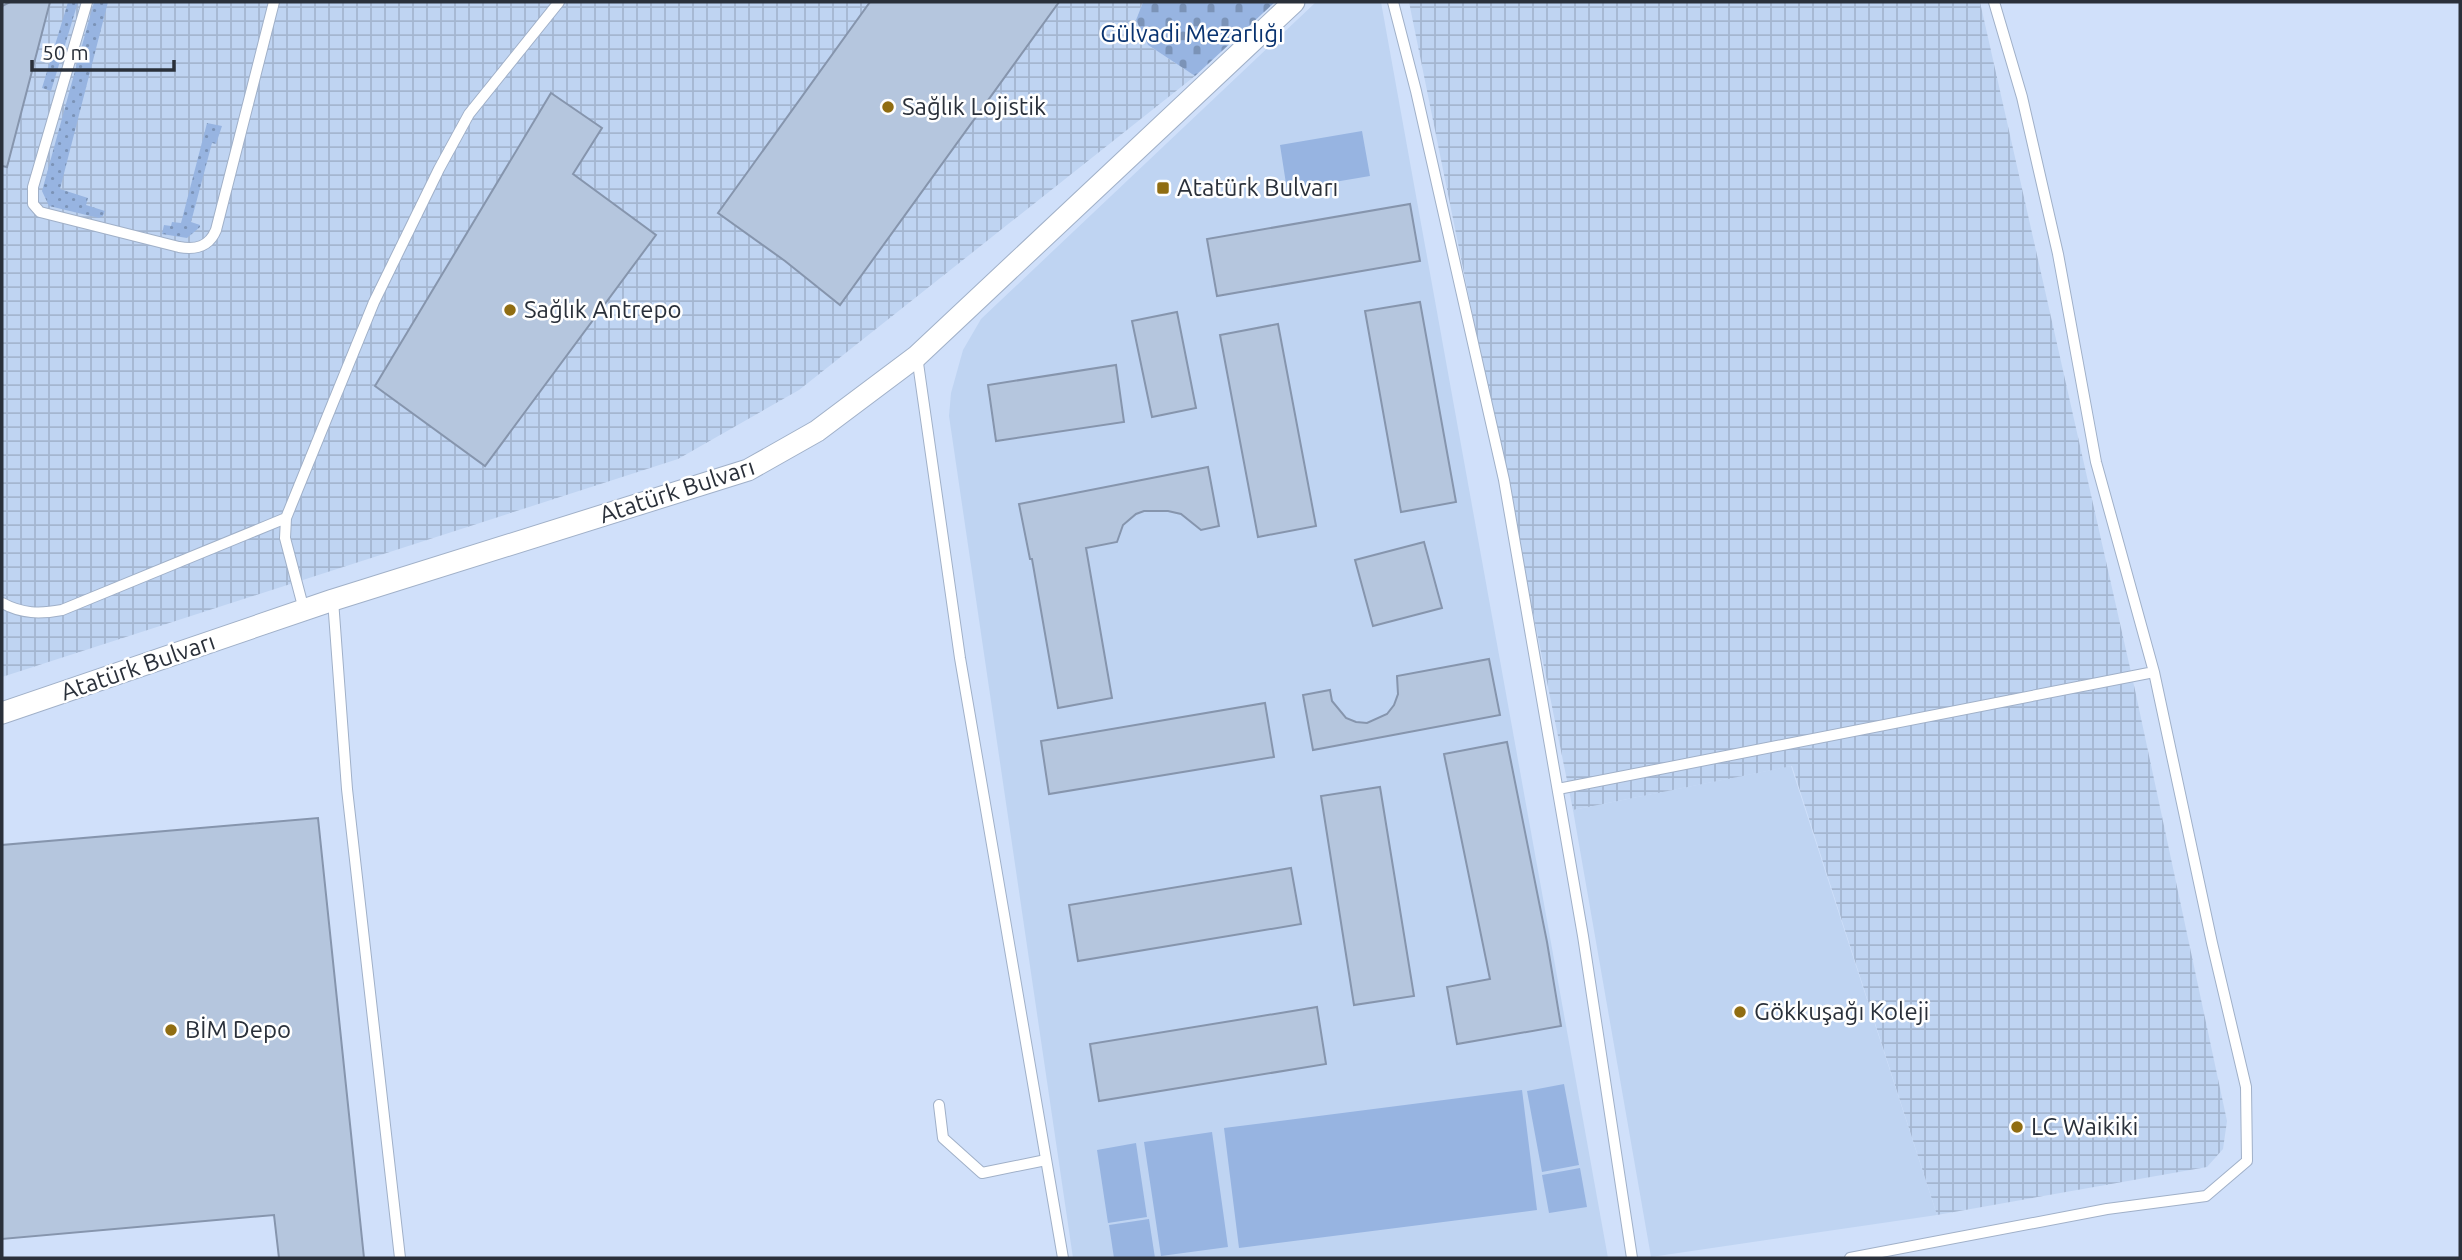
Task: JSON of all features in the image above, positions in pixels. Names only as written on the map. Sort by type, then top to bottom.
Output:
[{"type":"street","name":"Atatürk Bulvarı","points":[[2,713],[333,600],[748,470],[817,431],[918,356],[1294,2]]},
{"type":"lane","points":[[87,2],[33,187],[33,204],[40,212],[179,247],[194,248],[207,244],[216,230],[274,2]]},
{"type":"lane","points":[[304,610],[285,538],[286,518],[374,302],[469,114],[559,2]]},
{"type":"lane","points":[[1393,2],[1416,91],[1504,480],[1583,936],[1632,1258]]},
{"type":"lane","points":[[1850,1258],[2106,1209],[2206,1196],[2247,1161],[2246,1087],[2154,672],[2096,463],[2058,254],[2022,97],[1994,2]]},
{"type":"lane","points":[[918,356],[960,658],[1063,1258]]},
{"type":"lane","points":[[2,603],[33,613],[62,610],[286,518]]},
{"type":"lane","points":[[333,600],[347,789],[400,1258]]},
{"type":"lane","points":[[1558,789],[2154,672]]},
{"type":"lane","points":[[939,1105],[943,1138],[982,1173],[1046,1160]]},
{"type":"shaded area","points":[[2,2],[1143,2],[1136,20],[1148,45],[1195,76],[799,390],[678,459],[2,677]]},
{"type":"shaded area","points":[[1316,2],[1381,2],[1608,1258],[1073,1258],[949,416],[951,393],[963,350],[981,319]]},
{"type":"shaded area","points":[[1409,2],[1980,2],[2135,690],[2227,1121],[2223,1149],[2207,1167],[1937,1215],[1792,766],[1573,810]]},
{"type":"shaded area","name":"Gökkuşağı Koleji","points":[[1791,766],[1937,1215],[1651,1257],[1573,810]]},
{"type":"green space","points":[[68,2],[78,2],[51,91],[42,88]]},
{"type":"green space","points":[[94,2],[108,2],[60,189],[88,198],[86,205],[105,211],[99,218],[49,206],[42,191]]},
{"type":"green space","name":"Gülvadi Mezarlığı","points":[[1143,2],[1275,2],[1195,76],[1148,45],[1136,20]]},
{"type":"green space","points":[[207,123],[222,126],[216,144],[212,143],[191,222],[200,227],[187,238],[162,234],[164,225],[181,223]]},
{"type":"green space","points":[[1362,131],[1370,176],[1287,190],[1280,145]]},
{"type":"green space","points":[[1564,1084],[1579,1165],[1542,1172],[1527,1091]]},
{"type":"green space","points":[[1522,1090],[1537,1210],[1239,1248],[1224,1128]]},
{"type":"green space","points":[[1212,1132],[1228,1247],[1161,1256],[1144,1142]]},
{"type":"green space","points":[[1136,1143],[1147,1217],[1108,1223],[1097,1150]]},
{"type":"green space","points":[[1580,1168],[1587,1207],[1549,1213],[1542,1175]]},
{"type":"green space","points":[[1149,1219],[1155,1258],[1114,1258],[1109,1225]]},
{"type":"building","points":[[10,2],[50,2],[7,167],[2,166],[2,6]]},
{"type":"building","name":"Sağlık Lojistik","points":[[870,2],[1059,2],[840,305],[718,213]]},
{"type":"building","name":"Sağlık Antrepo","points":[[551,93],[602,128],[573,174],[656,235],[485,466],[375,386]]},
{"type":"building","points":[[1410,204],[1420,261],[1217,296],[1207,239]]},
{"type":"building","points":[[1420,302],[1456,502],[1401,512],[1365,311]]},
{"type":"building","points":[[1177,312],[1196,408],[1152,417],[1132,321]]},
{"type":"building","points":[[1278,324],[1316,526],[1258,537],[1220,335]]},
{"type":"building","points":[[1116,365],[1124,422],[996,441],[988,385]]},
{"type":"building","points":[[1208,467],[1219,526],[1201,530],[1181,514],[1144,511],[1123,525],[1117,542],[1086,548],[1112,698],[1058,708],[1032,559],[1019,504]]},
{"type":"building","points":[[1424,542],[1442,608],[1373,626],[1355,560]]},
{"type":"building","points":[[1489,659],[1500,715],[1313,750],[1303,695],[1330,690],[1332,701],[1346,718],[1367,723],[1387,714],[1394,705],[1398,694],[1397,676]]},
{"type":"building","points":[[1265,703],[1274,757],[1049,794],[1041,741]]},
{"type":"building","points":[[1507,742],[1561,1026],[1457,1044],[1447,987],[1490,979],[1444,754]]},
{"type":"building","points":[[1380,787],[1414,996],[1354,1005],[1321,796]]},
{"type":"building","name":"BİM Depo","points":[[318,818],[364,1258],[279,1258],[274,1215],[2,1239],[2,845]]},
{"type":"building","points":[[1291,868],[1301,924],[1078,961],[1069,905]]},
{"type":"building","points":[[1317,1007],[1326,1064],[1099,1101],[1090,1044]]},
{"type":"place","name":"Sağlık Lojistik","points":[[888,107]]},
{"type":"place","name":"Atatürk Bulvarı","points":[[1163,188]]},
{"type":"place","name":"Sağlık Antrepo","points":[[510,310]]},
{"type":"place","name":"Gökkuşağı Koleji","points":[[1740,1012]]},
{"type":"place","name":"BİM Depo","points":[[171,1030]]},
{"type":"place","name":"LC Waikiki","points":[[2017,1127]]}]
